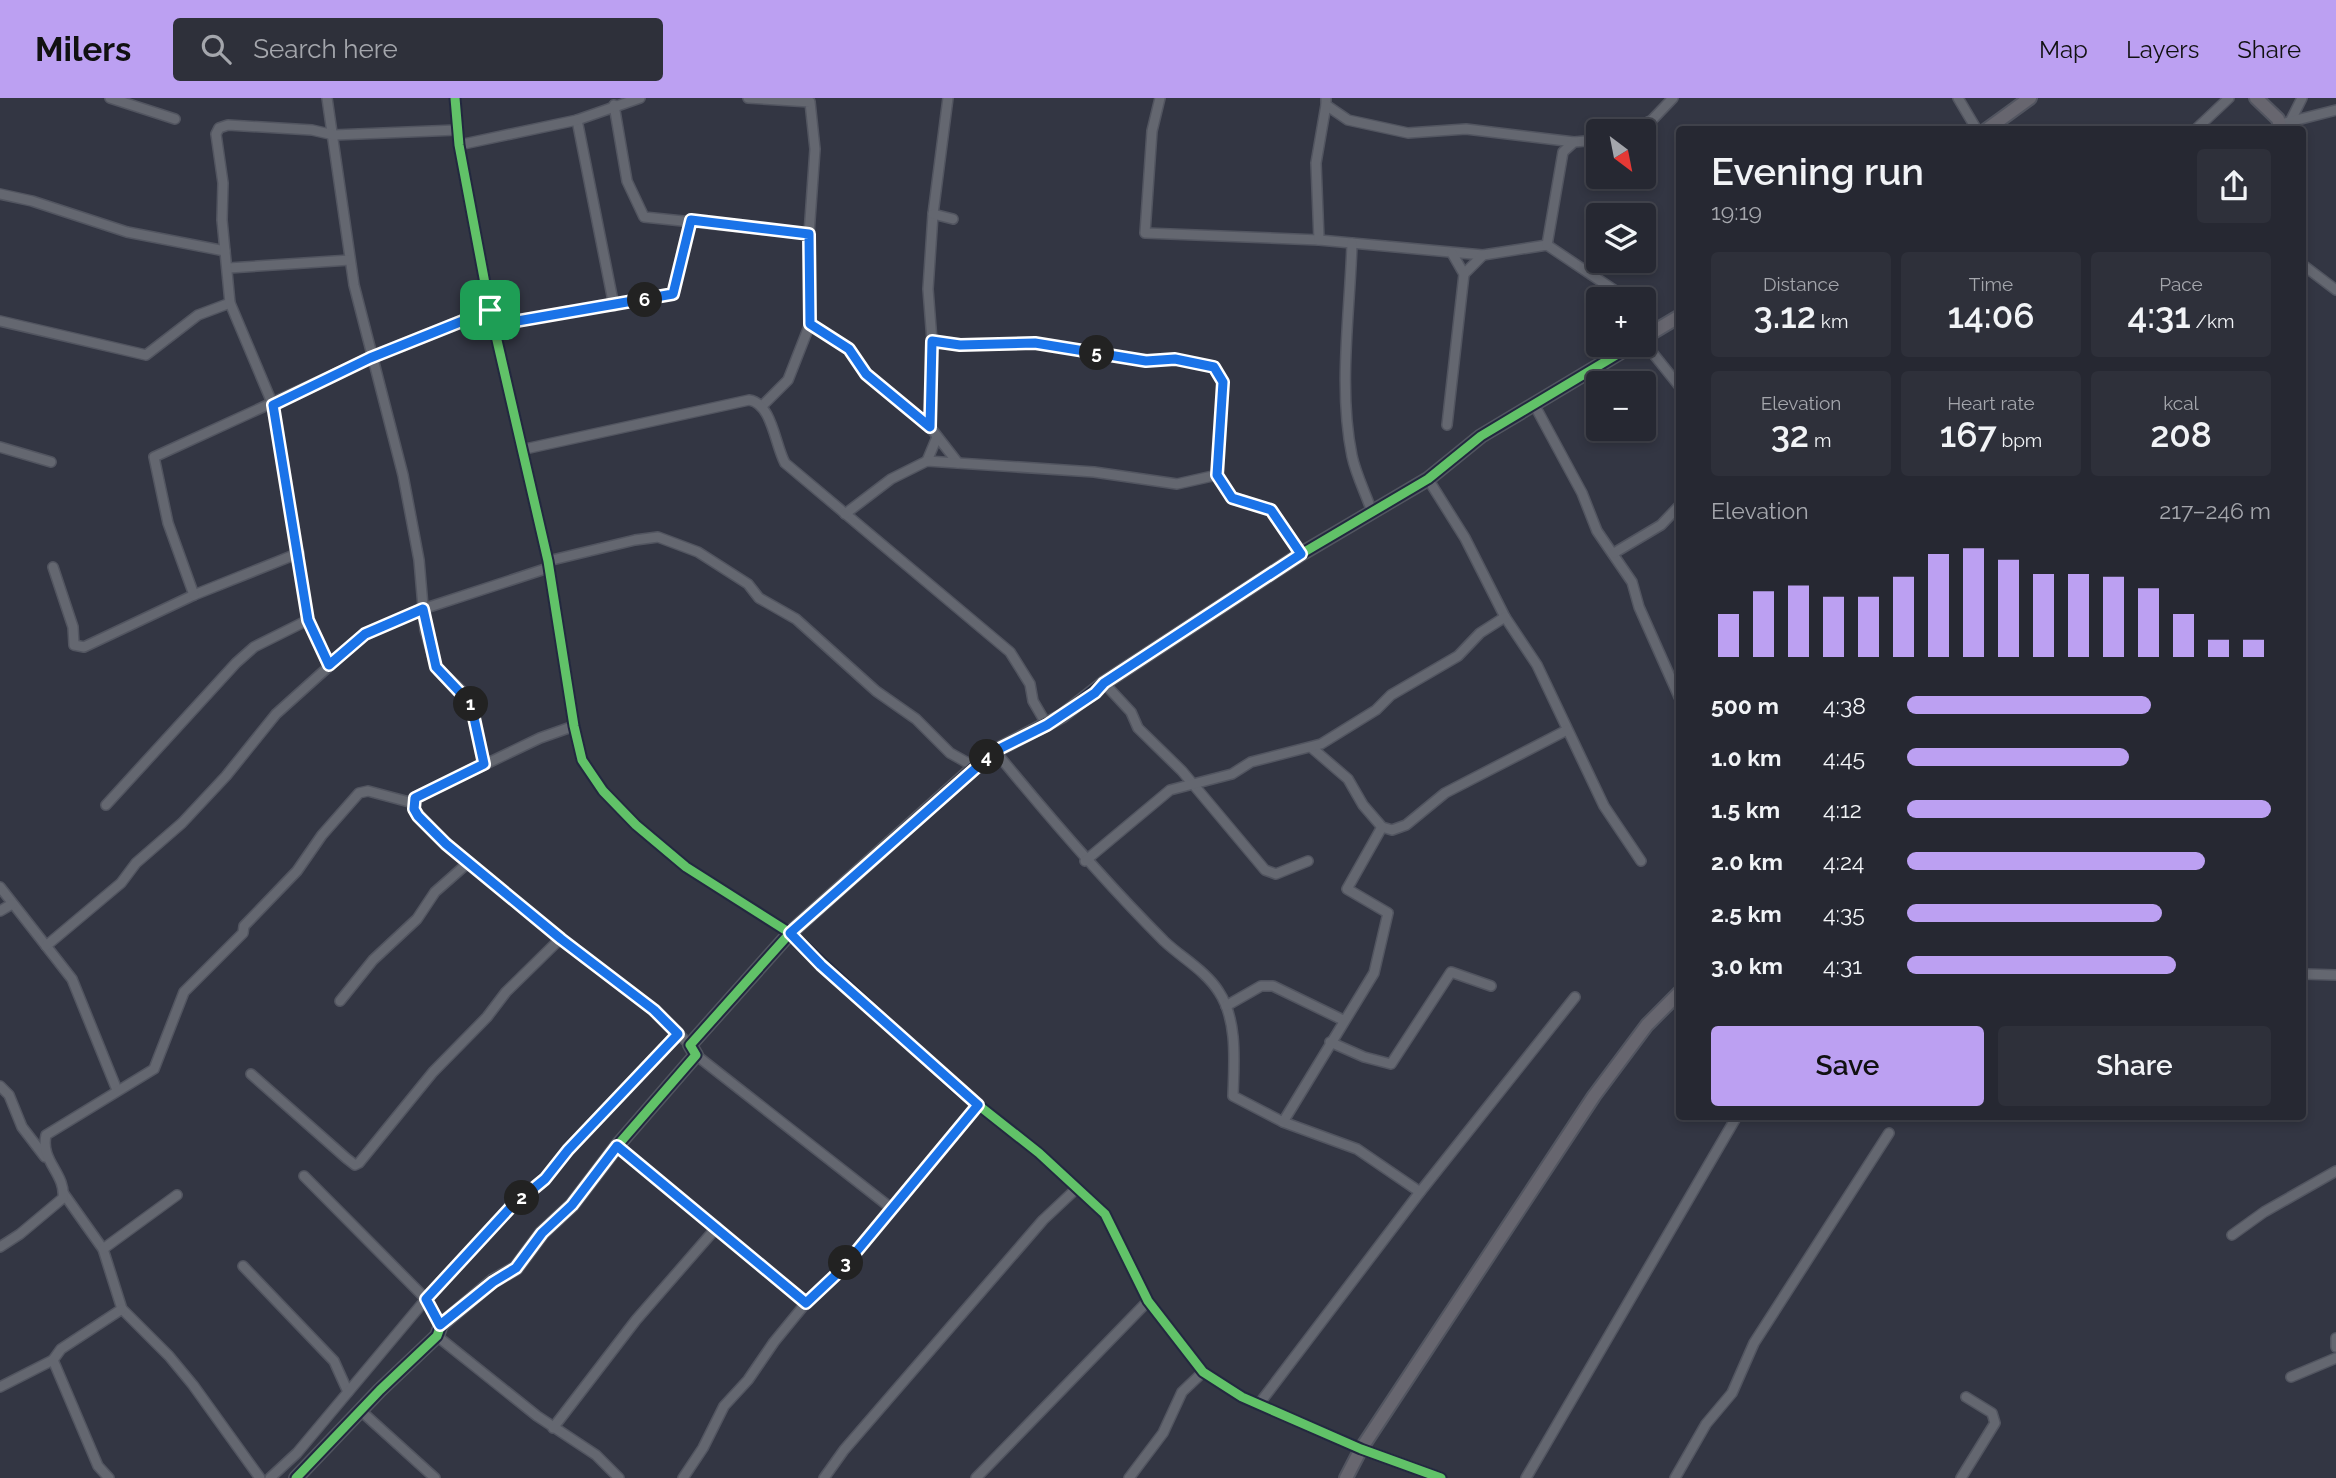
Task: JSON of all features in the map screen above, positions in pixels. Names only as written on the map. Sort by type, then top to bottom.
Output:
[{"type":"street","points":[[110,98],[175,119]]},
{"type":"street","points":[[327,98],[350,260],[370,358],[403,475],[419,560],[423,609],[436,667],[471,704],[484,764]]},
{"type":"street","points":[[455,98],[459,145],[490,310],[524,449],[548,564],[574,726],[582,760],[603,791],[636,825],[686,867],[790,933],[821,965],[978,1105],[1039,1153],[1105,1214],[1148,1301],[1203,1372],[1259,1404],[1362,1449],[1441,1478]]},
{"type":"street","points":[[459,145],[577,120],[640,98]]},
{"type":"street","points":[[748,98],[810,100],[815,149],[809,234],[810,324],[788,380],[763,405]]},
{"type":"street","points":[[930,427],[932,341],[928,289],[933,214],[948,98]]},
{"type":"street","points":[[1160,98],[1152,131],[1145,233],[1319,240],[1483,255],[1547,245],[1611,287]]},
{"type":"street","points":[[1653,119],[1672,98]]},
{"type":"street","points":[[1958,98],[1976,126]]},
{"type":"street","points":[[1992,126],[2030,98]]},
{"type":"street","points":[[2199,126],[2229,98]]},
{"type":"street","points":[[2256,98],[2284,125]]},
{"type":"street","points":[[2284,125],[2302,98]]},
{"type":"street","points":[[1319,240],[1316,163],[1326,102],[1348,120],[1408,133],[1466,129],[1574,142],[1586,141]]},
{"type":"street","points":[[614,106],[627,181],[644,218],[691,220],[809,234]]},
{"type":"street","points":[[2284,125],[2336,110]]},
{"type":"street","points":[[577,120],[614,306]]},
{"type":"street","points":[[329,665],[308,620],[273,405],[230,303],[223,183],[216,134],[219,128],[228,125],[312,130],[334,135],[457,130]]},
{"type":"street","points":[[1547,245],[1563,152],[1574,142]]},
{"type":"street","points":[[0,194],[32,201],[127,232],[225,251]]},
{"type":"street","points":[[933,214],[953,219]]},
{"type":"street","points":[[494,325],[673,294],[691,220]]},
{"type":"street","points":[[1352,243],[1350,318],[1344,346],[1352,457],[1372,512]]},
{"type":"street","points":[[1447,425],[1464,274],[1452,253]]},
{"type":"street","points":[[1464,274],[1483,255]]},
{"type":"street","points":[[229,268],[350,260]]},
{"type":"street","points":[[2306,267],[2336,290]]},
{"type":"street","points":[[0,321],[146,355],[198,315],[230,303]]},
{"type":"street","points":[[194,595],[168,523],[155,457],[273,405],[370,358],[490,310]]},
{"type":"street","points":[[1656,332],[1676,319]]},
{"type":"street","points":[[810,324],[849,349],[866,374],[930,427],[958,463]]},
{"type":"street","points":[[932,341],[960,345],[1035,343],[1146,361],[1175,359],[1214,367],[1223,382],[1217,475],[1232,498],[1271,510],[1301,554]]},
{"type":"street","points":[[296,1478],[439,1331],[493,1282],[516,1268],[542,1233],[572,1205],[693,1050],[790,933],[975,767],[995,751],[1047,725],[1095,693],[1104,683],[1301,554],[1428,479],[1481,436],[1614,357]]},
{"type":"street","points":[[1656,357],[1676,382]]},
{"type":"street","points":[[524,449],[749,400],[763,405],[785,463],[1010,652],[1030,684],[1033,701],[1047,725]]},
{"type":"street","points":[[1535,406],[1582,493],[1597,531],[1632,582],[1639,607],[1676,690]]},
{"type":"street","points":[[927,461],[937,437]]},
{"type":"street","points":[[0,447],[51,462]]},
{"type":"street","points":[[845,514],[891,479],[927,461],[1094,472],[1177,484],[1217,475]]},
{"type":"street","points":[[1428,479],[1465,538],[1505,617],[1537,665],[1609,816],[1641,861]]},
{"type":"street","points":[[1614,554],[1661,525],[1676,509]]},
{"type":"street","points":[[46,946],[121,883],[136,863],[181,823],[226,776],[276,714],[365,634],[423,609],[548,564],[635,540],[658,537],[698,552],[748,584],[759,598],[796,619],[876,691],[916,719],[950,753],[975,767]]},
{"type":"street","points":[[53,567],[73,627],[74,645],[84,647],[194,595],[299,553]]},
{"type":"street","points":[[1085,861],[1170,790],[1232,774],[1251,762],[1312,748],[1376,710],[1391,695],[1458,656],[1480,633],[1505,617]]},
{"type":"street","points":[[106,805],[236,663],[254,647],[308,620]]},
{"type":"street","points":[[1104,683],[1132,712],[1138,728],[1194,785],[1270,873],[1276,874],[1308,861]]},
{"type":"street","points":[[574,726],[484,764],[415,798],[413,803],[418,816],[561,939],[654,1010],[693,1050],[891,1208]]},
{"type":"street","points":[[1312,748],[1348,779],[1363,805],[1382,827],[1392,830],[1406,825],[1445,793],[1567,730]]},
{"type":"street","points":[[995,751],[1085,861],[1112,884],[1165,942],[1210,980],[1226,1006],[1233,1033],[1233,1096],[1283,1122],[1357,1149],[1420,1192]]},
{"type":"street","points":[[48,1161],[46,1135],[154,1069],[184,992],[243,933],[244,926],[297,871],[322,835],[359,793],[368,791],[413,803]]},
{"type":"street","points":[[1283,1122],[1374,973],[1387,928],[1388,913],[1347,890],[1382,827]]},
{"type":"street","points":[[340,1001],[373,960],[417,919],[435,892],[469,862]]},
{"type":"street","points":[[0,887],[81,996],[117,1090]]},
{"type":"street","points":[[0,911],[12,904]]},
{"type":"street","points":[[251,1074],[346,1158],[355,1164],[359,1163],[433,1072],[487,1017],[506,992],[561,939]]},
{"type":"street","points":[[1330,1042],[1364,1058],[1391,1064],[1451,972],[1491,986]]},
{"type":"street","points":[[2306,974],[2336,975]]},
{"type":"street","points":[[1226,1006],[1261,986],[1273,986],[1343,1020]]},
{"type":"street","points":[[1346,1478],[1362,1449],[1594,1096],[1647,1024],[1676,996]]},
{"type":"street","points":[[1259,1404],[1420,1192],[1575,997]]},
{"type":"street","points":[[270,1478],[297,1453],[426,1299],[510,1208],[545,1179],[568,1150],[678,1034]]},
{"type":"street","points":[[0,1086],[9,1095],[22,1127],[48,1161],[64,1194],[103,1249],[122,1309],[185,1376],[260,1478]]},
{"type":"street","points":[[683,1478],[703,1448],[724,1406],[748,1380],[806,1303],[841,1270],[978,1105]]},
{"type":"street","points":[[1526,1478],[1735,1120]]},
{"type":"street","points":[[1675,1478],[1706,1424],[1732,1393],[1754,1343],[1889,1133]]},
{"type":"street","points":[[617,1146],[806,1303]]},
{"type":"street","points":[[2232,1235],[2264,1212],[2336,1171]]},
{"type":"street","points":[[304,1176],[426,1299],[439,1331],[553,1428],[596,1455],[619,1478]]},
{"type":"street","points":[[824,1478],[844,1450],[1043,1220],[1076,1189]]},
{"type":"street","points":[[0,1247],[61,1202],[64,1194]]},
{"type":"street","points":[[103,1249],[177,1195]]},
{"type":"street","points":[[553,1428],[636,1320],[717,1227]]},
{"type":"street","points":[[243,1266],[334,1361],[348,1392]]},
{"type":"street","points":[[976,1478],[1148,1301]]},
{"type":"street","points":[[0,1387],[52,1360],[61,1349],[122,1309]]},
{"type":"street","points":[[2336,1338],[2336,1347]]},
{"type":"street","points":[[2291,1377],[2336,1358]]},
{"type":"street","points":[[52,1360],[98,1465],[109,1478]]},
{"type":"street","points":[[1129,1478],[1163,1433],[1182,1392],[1203,1372]]},
{"type":"street","points":[[1961,1478],[1995,1423],[1992,1413],[1966,1397]]},
{"type":"street","points":[[361,1411],[435,1478]]},
{"type":"cycle path","points":[[455,98],[459,145],[490,310],[548,561],[574,726],[582,760],[603,791],[636,825],[686,867],[790,933],[958,1089],[1039,1153],[1105,1214],[1148,1301],[1203,1372],[1242,1397],[1361,1449],[1441,1478]]},
{"type":"cycle path","points":[[296,1478],[380,1390],[437,1336],[441,1325],[493,1281],[516,1268],[542,1233],[572,1205],[617,1146],[696,1055],[690,1045],[790,933],[975,767],[995,751],[1062,716],[1104,683],[1301,554],[1428,479],[1481,436],[1613,357]]},
{"type":"route","points":[[691,220],[809,234],[810,324],[849,349],[866,374],[930,427],[932,341],[960,345],[1035,343],[1146,361],[1175,359],[1214,367],[1223,382],[1217,475],[1232,498],[1271,510],[1301,554],[1104,683],[1095,693],[1062,716],[995,751],[790,933],[821,965],[958,1090],[978,1105],[841,1270],[806,1303],[617,1146],[572,1205],[542,1233],[516,1268],[493,1282],[440,1325],[426,1299],[510,1208],[545,1179],[568,1150],[678,1034],[654,1010],[561,939],[505,890],[446,844],[418,816],[413,803],[415,798],[484,764],[471,704],[462,691],[436,667],[425,630],[423,609],[365,634],[329,665],[308,620],[273,405],[370,358],[490,310],[494,325],[673,294],[691,220]]}]
